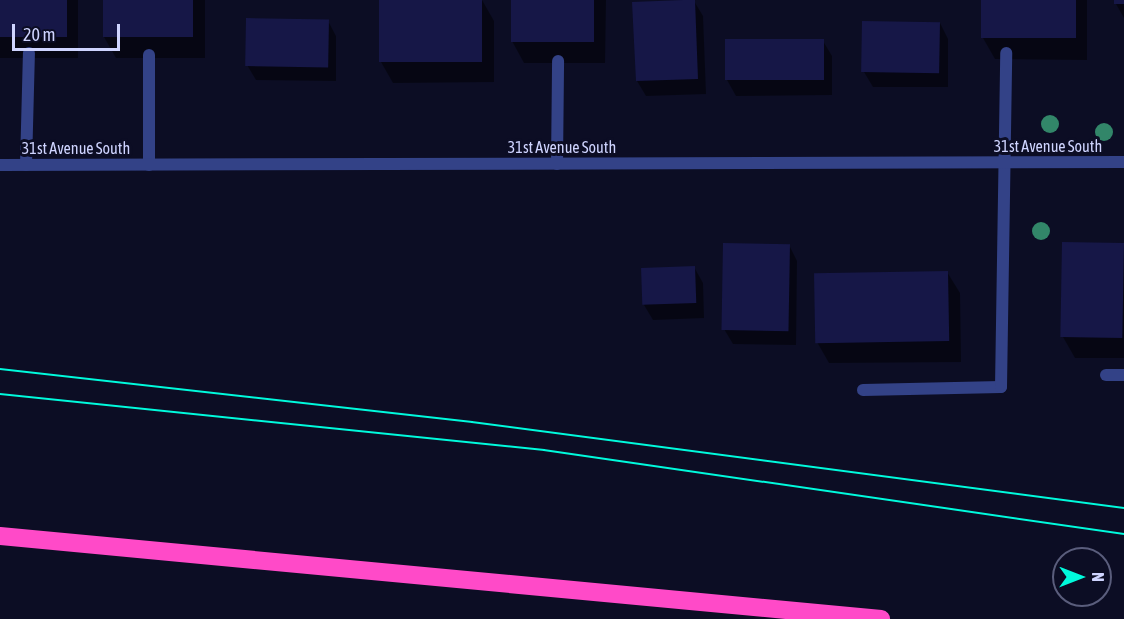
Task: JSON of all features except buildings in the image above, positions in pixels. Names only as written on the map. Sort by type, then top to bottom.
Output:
[{"type":"highway","points":[[0,536],[882,619]]},
{"type":"highway","points":[[795,612],[854,619]]},
{"type":"street","points":[[26,165],[29,53]]},
{"type":"street","points":[[863,390],[1000,387],[1007,163],[1006,53]]},
{"type":"street","points":[[149,55],[149,165]]},
{"type":"street","points":[[557,164],[558,61]]},
{"type":"street","name":"31st Avenue South","points":[[0,165],[1124,162]]},
{"type":"street","points":[[1106,375],[1124,375]]},
{"type":"tram line","points":[[0,369],[472,422],[1124,508]]},
{"type":"tram line","points":[[0,394],[544,450],[1124,534]]}]
